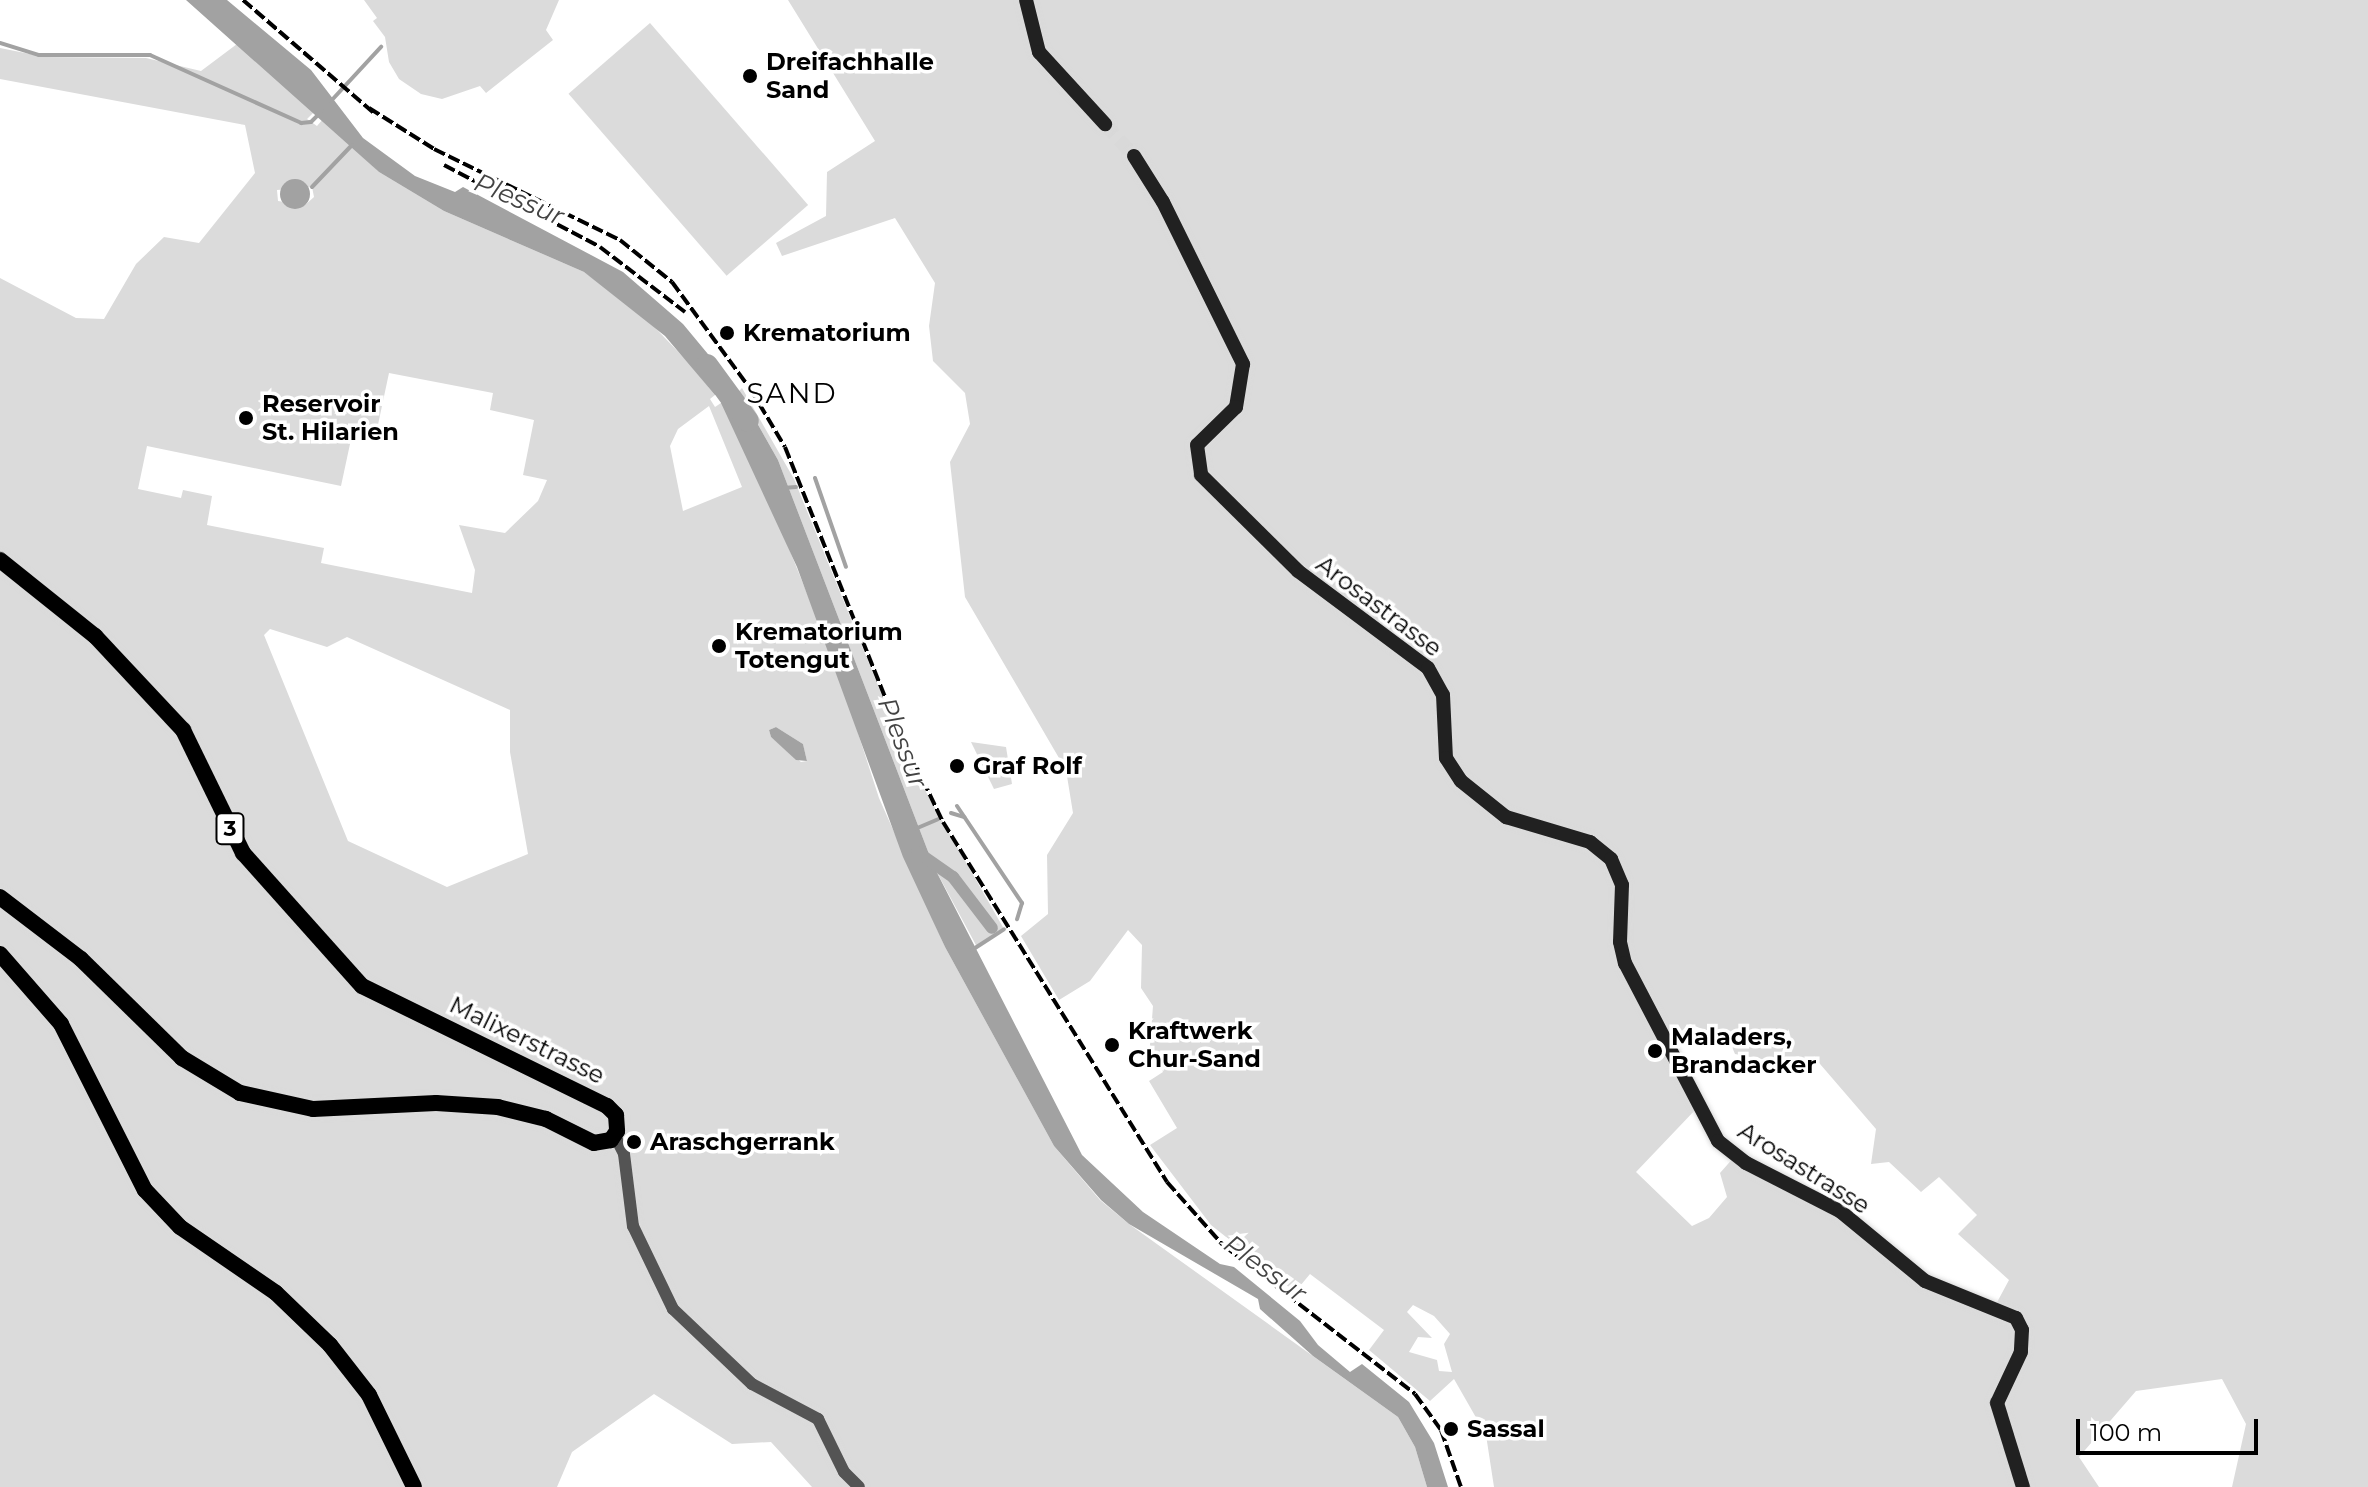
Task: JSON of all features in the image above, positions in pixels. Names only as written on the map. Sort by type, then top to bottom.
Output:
[{"type":"main road","points":[[1026,0],[1039,52],[1105,124]]},
{"type":"main road","name":"Arosastrasse","points":[[1134,156],[1163,202],[1241,358],[1243,386],[1236,407],[1197,445],[1201,475],[1281,556],[1428,668],[1443,695],[1446,758],[1461,781],[1519,823],[1590,842],[1616,867],[1622,895],[1620,942],[1625,963],[1718,1141],[1746,1163],[1840,1211],[1925,1281],[2003,1309],[2020,1324],[2021,1352],[1997,1403],[2023,1487]]},
{"type":"main road","name":"Malixerstrasse","points":[[0,560],[104,643],[183,730],[243,853],[362,986],[607,1106],[618,1120],[615,1136]]},
{"type":"main road","points":[[0,897],[81,959],[192,1066],[248,1096],[313,1109],[484,1105],[538,1117],[594,1143],[615,1136]]},
{"type":"main road","points":[[0,954],[61,1024],[145,1190],[180,1227],[265,1284],[330,1345],[369,1395],[414,1487]]},
{"type":"street","points":[[615,1136],[624,1154],[633,1226],[673,1309],[752,1384],[818,1419],[844,1472],[859,1487]]},
{"type":"shaded area","points":[[186,0],[227,0],[311,70],[363,138],[415,176],[455,192],[463,187],[623,272],[683,324],[732,383],[715,395],[665,336],[584,272],[444,211],[379,172]]},
{"type":"shaded area","points":[[364,0],[559,0],[546,30],[553,40],[486,93],[480,86],[442,99],[421,94],[399,79],[389,62],[385,37],[373,21],[377,18]]},
{"type":"shaded area","points":[[788,0],[2368,0],[2368,1487],[2232,1487],[2246,1424],[2222,1379],[2136,1391],[2079,1457],[2099,1487],[1494,1487],[1486,1435],[1454,1379],[1430,1401],[1369,1350],[1384,1330],[1310,1274],[1295,1292],[1211,1225],[1150,1145],[1177,1128],[1149,1081],[1163,1072],[1150,1045],[1153,1006],[1141,988],[1142,945],[1128,930],[1090,981],[1059,1000],[1021,936],[1048,914],[1047,855],[1073,813],[1066,770],[965,597],[950,462],[970,424],[965,393],[933,361],[929,326],[935,283],[895,218],[782,256],[776,243],[826,216],[827,172],[875,141]],"holes":[[[1690,1024],[1729,1040],[1735,1054],[1786,1064],[1814,1057],[1876,1129],[1871,1164],[1889,1162],[1921,1192],[1939,1177],[1977,1215],[1958,1234],[2009,1280],[1995,1306],[1895,1260],[1818,1198],[1735,1156],[1720,1173],[1727,1197],[1709,1218],[1692,1226],[1636,1172],[1697,1108],[1665,1045]],[[1413,1305],[1434,1316],[1450,1334],[1444,1344],[1452,1372],[1439,1371],[1437,1360],[1409,1352],[1418,1337],[1432,1338],[1407,1312]]]},
{"type":"shaded area","points":[[650,23],[808,205],[727,276],[568,94]]},
{"type":"shaded area","points":[[237,44],[314,112],[307,119],[317,126],[323,119],[379,172],[444,211],[584,272],[640,312],[688,362],[715,395],[710,399],[715,407],[721,403],[730,416],[761,479],[837,668],[879,798],[945,947],[1054,1146],[1100,1200],[1129,1224],[1398,1417],[1415,1447],[1427,1487],[812,1487],[771,1442],[732,1444],[654,1394],[572,1452],[557,1487],[0,1487],[0,278],[76,318],[104,319],[136,264],[164,237],[199,243],[255,173],[245,125],[0,79],[0,48],[45,57],[146,58],[201,71]],"holes":[[[312,187],[314,197],[305,205],[278,201],[277,190]],[[389,373],[493,393],[490,410],[534,420],[523,475],[547,480],[538,501],[505,533],[459,525],[475,570],[472,593],[321,563],[324,548],[207,525],[212,496],[183,490],[181,498],[138,489],[147,446],[341,486],[353,430],[376,434]],[[709,406],[742,487],[683,511],[670,446],[678,429]],[[270,629],[327,647],[347,637],[510,710],[510,752],[528,854],[447,887],[348,841],[264,635]],[[776,727],[803,744],[807,761],[801,762],[771,737],[769,730]]]},
{"type":"shaded area","points":[[295,179],[306,183],[310,194],[306,205],[295,209],[284,205],[280,194],[284,183]]},
{"type":"shaded area","points":[[742,388],[794,479],[910,764],[1004,929],[977,947],[934,867],[778,460],[739,391]]},
{"type":"shaded area","points":[[739,391],[778,460],[934,867],[1082,1155],[1143,1212],[1220,1264],[1234,1267],[1300,1321],[1318,1345],[1350,1372],[1362,1364],[1409,1402],[1434,1443],[1448,1487],[1427,1487],[1415,1447],[1398,1417],[1313,1356],[1260,1309],[1258,1299],[1129,1224],[1101,1200],[1054,1146],[945,947],[903,857],[797,567],[721,403]]},
{"type":"shaded area","points":[[776,727],[803,744],[807,761],[796,760],[771,737],[769,730]]},
{"type":"shaded area","points":[[971,742],[1006,747],[1012,784],[994,789]]},
{"type":"waterway","points":[[0,43],[39,55],[150,55],[301,123],[311,122],[322,111]]},
{"type":"waterway","points":[[331,101],[381,47]]},
{"type":"waterway","points":[[312,187],[352,145]]},
{"type":"waterway","name":"Plessur","points":[[707,365],[748,421]]},
{"type":"waterway","points":[[815,478],[846,567]]},
{"type":"waterway","points":[[783,488],[796,487]]},
{"type":"waterway","points":[[957,806],[1022,903],[1017,919]]},
{"type":"waterway","points":[[951,813],[964,817]]},
{"type":"waterway","points":[[915,829],[938,819]]},
{"type":"waterway","points":[[917,852],[953,877],[992,928]]},
{"type":"waterway","points":[[972,950],[1004,929]]},
{"type":"tunnel","points":[[1105,124],[1134,156]]},
{"type":"railway","points":[[243,0],[376,115]]},
{"type":"railway","points":[[369,108],[434,149],[620,240],[672,282],[751,390],[785,447],[895,722],[943,822],[1167,1182],[1223,1245],[1415,1394],[1441,1430],[1461,1487]]},
{"type":"railway","points":[[444,165],[600,247],[685,312]]},
{"type":"place","name":"Dreifachhalle Sand","points":[[750,76]]},
{"type":"place","name":"Krematorium","points":[[727,333]]},
{"type":"place","name":"Reservoir St. Hilarien","points":[[246,418]]},
{"type":"place","name":"Krematorium Totengut","points":[[719,646]]},
{"type":"place","name":"Graf Rolf","points":[[957,766]]},
{"type":"place","name":"Kraftwerk Chur-Sand","points":[[1112,1045]]},
{"type":"place","name":"Maladers, Brandacker","points":[[1655,1051]]},
{"type":"place","name":"Araschgerrank","points":[[634,1142]]},
{"type":"place","name":"Sassal","points":[[1451,1429]]},
{"type":"district","name":"SAND","points":[[792,393]]}]
